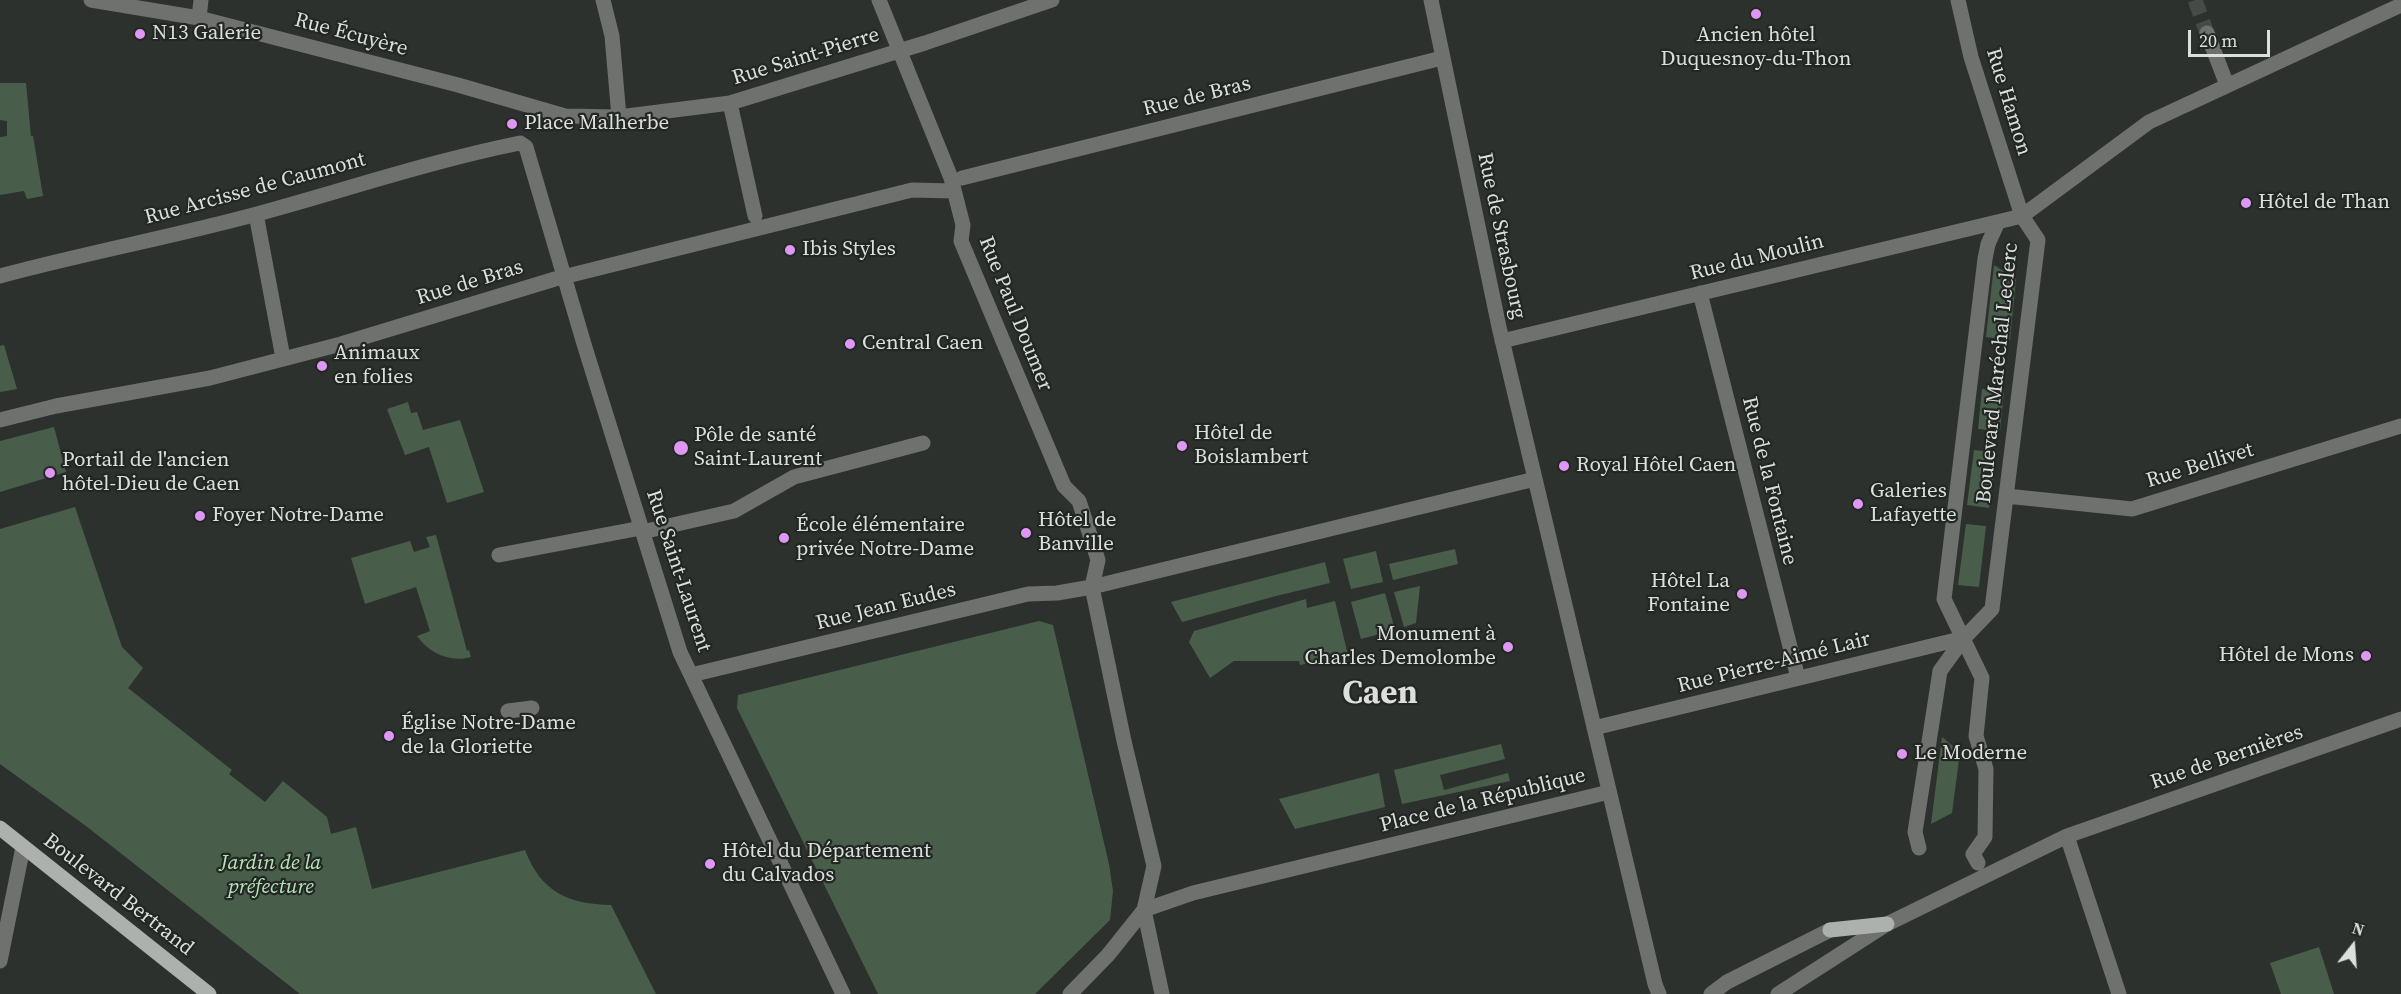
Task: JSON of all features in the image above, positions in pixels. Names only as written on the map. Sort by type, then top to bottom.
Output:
[{"type":"main road","name":"Boulevard Bertrand","points":[[0,828],[209,994]]},
{"type":"main road","points":[[1830,930],[1887,924]]},
{"type":"street","name":"Rue Écuyère","points":[[91,0],[200,18],[458,85],[565,116]]},
{"type":"street","points":[[200,18],[201,0]]},
{"type":"street","points":[[603,0],[612,36],[619,117]]},
{"type":"street","name":"Rue Paul Doumer","points":[[879,0],[951,178],[958,185],[963,225],[961,241],[1064,486],[1079,501],[1098,560],[1092,586]]},
{"type":"street","name":"Rue Saint-Pierre","points":[[565,116],[619,117],[730,103],[899,51],[1052,0]]},
{"type":"street","name":"Rue de Strasbourg","points":[[1431,0],[1502,341],[1535,479]]},
{"type":"street","name":"Rue Hamon","points":[[1958,0],[1971,57],[2022,216]]},
{"type":"street","name":"Boulevard Maréchal Leclerc","points":[[1919,848],[1915,832],[1940,671],[1964,638],[1992,609],[2038,240],[2022,216],[2149,122],[2401,5]]},
{"type":"street","points":[[2207,33],[2227,85]]},
{"type":"street","name":"Rue de Bras","points":[[0,420],[56,406],[210,378],[381,333],[564,276],[912,190],[958,185],[1442,58]]},
{"type":"street","points":[[730,103],[755,216]]},
{"type":"street","name":"Rue Arcisse de Caumont","points":[[0,276],[72,256],[256,214],[385,176],[520,143]]},
{"type":"street","name":"Rue Saint-Laurent","points":[[520,143],[526,147],[528,153],[680,652],[843,994]]},
{"type":"street","points":[[256,214],[283,358]]},
{"type":"street","name":"Rue du Moulin","points":[[1502,341],[2022,216]]},
{"type":"street","name":"Boulevard Maréchal Leclerc","points":[[1978,863],[1973,854],[1985,837],[1986,769],[1976,736],[1982,678],[1944,599],[1985,259],[1988,244],[1998,222]]},
{"type":"street","name":"Rue de la Fontaine","points":[[1700,293],[1798,678]]},
{"type":"street","name":"Rue Bellivet","points":[[2006,495],[2132,509],[2401,426]]},
{"type":"street","points":[[499,555],[734,511],[794,477],[923,443]]},
{"type":"street","points":[[1162,994],[1144,910],[1154,866],[1124,741],[1092,586],[1535,479]]},
{"type":"street","name":"Place de la République","points":[[1144,910],[1193,893],[1609,792],[1535,479]]},
{"type":"street","name":"Rue Jean Eudes","points":[[691,675],[1028,594],[1057,593],[1092,586]]},
{"type":"street","name":"Rue Pierre-Aimé Lair","points":[[1594,728],[1964,638]]},
{"type":"street","points":[[508,711],[532,708]]},
{"type":"street","name":"Rue de Bernières","points":[[2067,836],[2401,719]]},
{"type":"street","points":[[1609,792],[1659,994]]},
{"type":"street","points":[[1778,994],[1887,924],[2067,836],[2119,994]]},
{"type":"street","points":[[0,961],[23,847]]},
{"type":"street","points":[[1070,994],[1108,955],[1144,910]]},
{"type":"street","points":[[1711,994],[1727,982],[1830,930]]},
{"type":"green space","points":[[0,83],[26,83],[31,136],[33,136],[43,196],[27,199],[24,191],[0,195],[0,137],[7,136],[7,121],[0,120]]},
{"type":"green space","points":[[1994,265],[2016,279],[2010,340],[1986,337]]},
{"type":"green space","points":[[4,345],[17,389],[0,392],[0,346]]},
{"type":"green space","points":[[1982,389],[2004,391],[2000,431],[1978,429]]},
{"type":"green space","points":[[408,402],[411,413],[417,412],[423,430],[460,420],[484,492],[447,503],[429,447],[405,455],[387,409]]},
{"type":"green space","points":[[54,427],[66,472],[0,492],[0,441]]},
{"type":"green space","points":[[1974,450],[1997,453],[1989,508],[1967,505]]},
{"type":"green space","name":"Jardin de la préfecture","points":[[75,507],[122,647],[143,668],[128,688],[232,770],[229,774],[265,802],[283,781],[327,817],[331,834],[356,827],[372,889],[525,850],[539,876],[558,893],[582,902],[611,905],[656,994],[300,994],[86,826],[0,764],[0,529]]},
{"type":"green space","points":[[1966,524],[1986,526],[1979,587],[1958,585]]},
{"type":"green space","points":[[436,535],[467,651],[469,650],[471,657],[455,659],[441,655],[434,652],[417,636],[430,631],[416,587],[365,604],[351,558],[410,541],[414,552],[430,547],[426,537]]},
{"type":"green space","points":[[1455,549],[1458,564],[1393,580],[1389,564]]},
{"type":"green space","points":[[1376,551],[1383,582],[1351,589],[1343,559]]},
{"type":"green space","points":[[1325,562],[1330,583],[1182,622],[1171,602]]},
{"type":"green space","points":[[1420,586],[1416,623],[1404,627],[1394,592]]},
{"type":"green space","points":[[1385,593],[1395,630],[1361,639],[1351,602]]},
{"type":"green space","points":[[1306,599],[1307,608],[1335,601],[1348,655],[1300,665],[1299,661],[1234,661],[1210,678],[1189,642],[1194,631]]},
{"type":"green space","points":[[1039,621],[1053,625],[1109,864],[1113,891],[1110,920],[1035,994],[878,994],[737,708],[738,695]]},
{"type":"green space","points":[[1942,737],[1960,752],[1952,813],[1931,824]]},
{"type":"green space","points":[[1501,744],[1505,759],[1440,775],[1444,790],[1508,773],[1510,781],[1402,804],[1394,770]]},
{"type":"green space","points":[[1379,773],[1385,807],[1295,829],[1279,799]]},
{"type":"green space","points":[[2319,947],[2334,994],[2281,994],[2270,963]]},
{"type":"tunnel","points":[[2195,0],[2207,33]]},
{"type":"place","name":"Ancien hôtel Duquesnoy-du-Thon","points":[[1756,14]]},
{"type":"place","name":"N13 Galerie","points":[[140,34]]},
{"type":"place","name":"Place Malherbe","points":[[512,124]]},
{"type":"place","name":"Hôtel de Than","points":[[2246,203]]},
{"type":"place","name":"Ibis Styles","points":[[790,250]]},
{"type":"place","name":"Central Caen","points":[[850,344]]},
{"type":"place","name":"Animaux en folies","points":[[322,366]]},
{"type":"place","name":"Hôtel de Boislambert","points":[[1182,446]]},
{"type":"place","name":"Pôle de santé Saint-Laurent","points":[[681,448]]},
{"type":"place","name":"Royal Hôtel Caen","points":[[1564,466]]},
{"type":"place","name":"Portail de l'ancien hôtel-Dieu de Caen","points":[[50,473]]},
{"type":"place","name":"Galeries Lafayette","points":[[1858,504]]},
{"type":"place","name":"Foyer Notre-Dame","points":[[200,516]]},
{"type":"place","name":"Hôtel de Banville","points":[[1026,533]]},
{"type":"place","name":"École élémentaire privée Notre-Dame","points":[[784,538]]},
{"type":"place","name":"Hôtel La Fontaine","points":[[1742,594]]},
{"type":"place","name":"Monument à Charles Demolombe","points":[[1508,647]]},
{"type":"place","name":"Hôtel de Mons","points":[[2366,656]]},
{"type":"place","name":"Église Notre-Dame de la Gloriette","points":[[389,736]]},
{"type":"place","name":"Le Moderne","points":[[1902,754]]},
{"type":"place","name":"Hôtel du Département du Calvados","points":[[710,864]]},
{"type":"district","name":"Caen","points":[[1380,695]]}]
